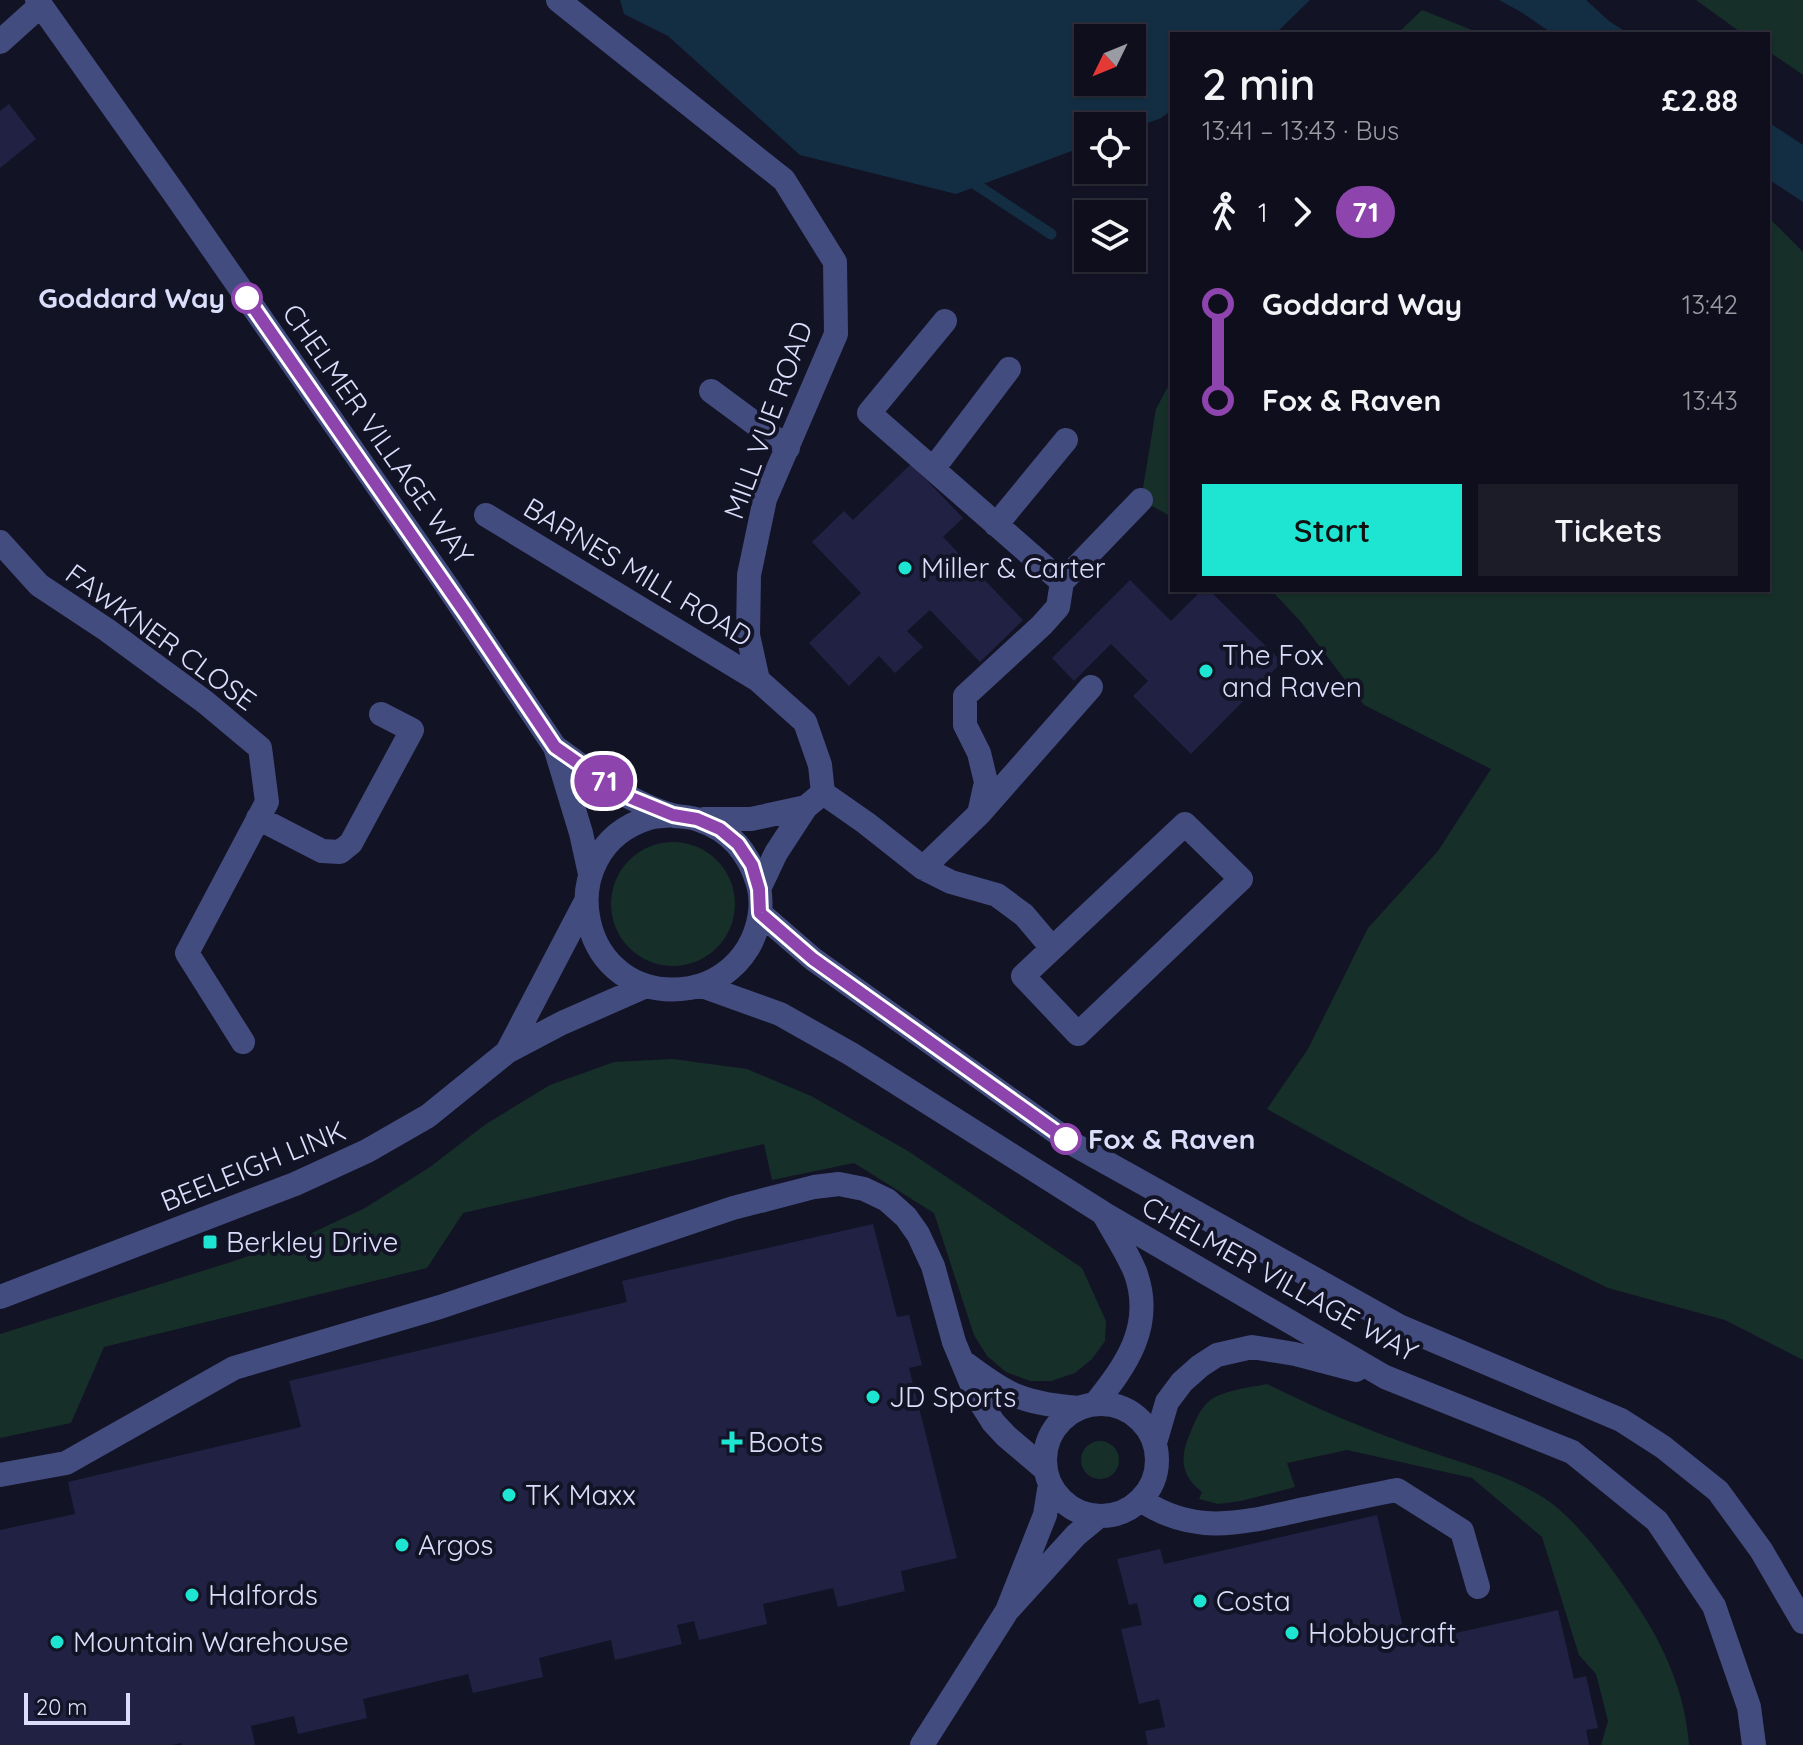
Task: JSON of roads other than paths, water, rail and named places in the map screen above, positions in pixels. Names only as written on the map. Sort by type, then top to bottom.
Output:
[{"type":"street","name":"MILL VUE ROAD","points":[[558,0],[784,180],[835,262],[836,334],[765,499],[749,575],[748,635],[758,680]]},
{"type":"street","points":[[0,42],[39,3]]},
{"type":"street","name":"CHELMER VILLAGE WAY","points":[[39,3],[447,586],[555,747],[590,874]]},
{"type":"street","points":[[945,321],[869,413],[1062,582]]},
{"type":"street","points":[[933,469],[1009,369]]},
{"type":"street","points":[[711,391],[788,448]]},
{"type":"street","points":[[996,525],[1066,440]]},
{"type":"street","points":[[979,814],[986,782],[979,753],[965,725],[965,696],[1042,625],[1058,607],[1062,582],[1141,500]]},
{"type":"street","name":"BARNES MILL ROAD","points":[[486,515],[758,680]]},
{"type":"street","name":"FAWKNER CLOSE","points":[[0,542],[39,585],[205,702],[260,748],[267,802],[187,953],[243,1042]]},
{"type":"street","points":[[702,986],[723,975],[742,958],[754,937],[760,901],[776,853],[814,800],[820,765],[805,722],[758,680]]},
{"type":"street","points":[[923,868],[979,814],[1091,687]]},
{"type":"street","points":[[258,818],[322,851],[340,852],[351,843],[412,730],[381,714]]},
{"type":"street","name":"CHELMER VILLAGE WAY","points":[[555,747],[624,795],[673,815],[697,819],[720,829],[738,844],[752,865],[760,901],[813,959],[1073,1144],[1399,1326],[1621,1420],[1663,1447],[1718,1491],[1761,1550],[1803,1622]]},
{"type":"street","points":[[697,819],[751,819],[814,800],[866,823],[923,868],[951,882],[997,895],[1024,915],[1052,948]]},
{"type":"street","name":"CHELMER VILLAGE WAY","points":[[673,815],[649,818],[624,830],[603,849],[590,874],[586,901],[589,929],[602,954],[622,974],[646,986],[674,990],[702,986],[780,1014],[851,1054],[1103,1213],[1385,1377],[1572,1452],[1657,1521],[1714,1606],[1749,1707],[1754,1745]]},
{"type":"street","points":[[1185,824],[1241,879],[1078,1034],[1023,976],[1052,948],[1185,824]]},
{"type":"street","name":"BEELEIGH LINK","points":[[507,1052],[586,901]]},
{"type":"street","name":"BEELEIGH LINK","points":[[0,1297],[295,1184],[367,1151],[428,1116],[507,1052],[562,1023],[646,986]]},
{"type":"street","points":[[0,1475],[66,1463],[234,1368],[440,1307],[733,1208],[814,1187],[839,1184],[864,1189],[887,1200],[906,1217],[918,1234],[933,1266],[954,1342],[976,1395],[993,1422],[1048,1477],[1059,1497],[1070,1507],[1084,1513],[1114,1515],[1141,1500],[1150,1488],[1156,1473],[1155,1443],[1148,1429],[1125,1409],[1110,1405],[1045,1404],[1016,1396],[962,1361]]},
{"type":"street","points":[[1007,1611],[1045,1515],[1048,1477],[1045,1454],[1049,1440],[1067,1416],[1087,1406],[1119,1375],[1140,1330],[1141,1305],[1136,1274],[1103,1213]]},
{"type":"street","points":[[1155,1443],[1167,1402],[1174,1392],[1200,1366],[1217,1355],[1252,1347],[1295,1354],[1385,1377]]},
{"type":"street","points":[[1141,1500],[1158,1512],[1213,1525],[1242,1523],[1397,1490],[1462,1531],[1478,1587]]},
{"type":"street","points":[[922,1745],[1007,1611],[1076,1535],[1099,1516]]},
{"type":"water","points":[[620,0],[1310,0],[1277,32],[1170,32],[1170,111],[1146,124],[1146,112],[1074,112],[1074,150],[956,194],[800,155],[668,36],[624,14]]},
{"type":"water","points":[[1499,0],[1586,0],[1626,32],[1550,32]]},
{"type":"water","points":[[1770,123],[1803,145],[1803,202],[1770,180]]},
{"type":"waterway","points":[[969,178],[1051,234]]},
{"type":"place","name":"Goddard Way","points":[[247,298]]},
{"type":"place","name":"Miller & Carter","points":[[905,568]]},
{"type":"place","name":"The Fox and Raven","points":[[1206,671]]},
{"type":"place","name":"Fox & Raven","points":[[1066,1139]]},
{"type":"place","name":"Berkley Drive","points":[[210,1242]]},
{"type":"place","name":"JD Sports","points":[[873,1397]]},
{"type":"place","name":"Boots","points":[[732,1442]]},
{"type":"place","name":"TK Maxx","points":[[509,1495]]},
{"type":"place","name":"Argos","points":[[402,1545]]},
{"type":"place","name":"Halfords","points":[[192,1595]]},
{"type":"place","name":"Costa","points":[[1200,1601]]},
{"type":"place","name":"Hobbycraft","points":[[1292,1633]]},
{"type":"place","name":"Mountain Warehouse","points":[[57,1642]]}]
